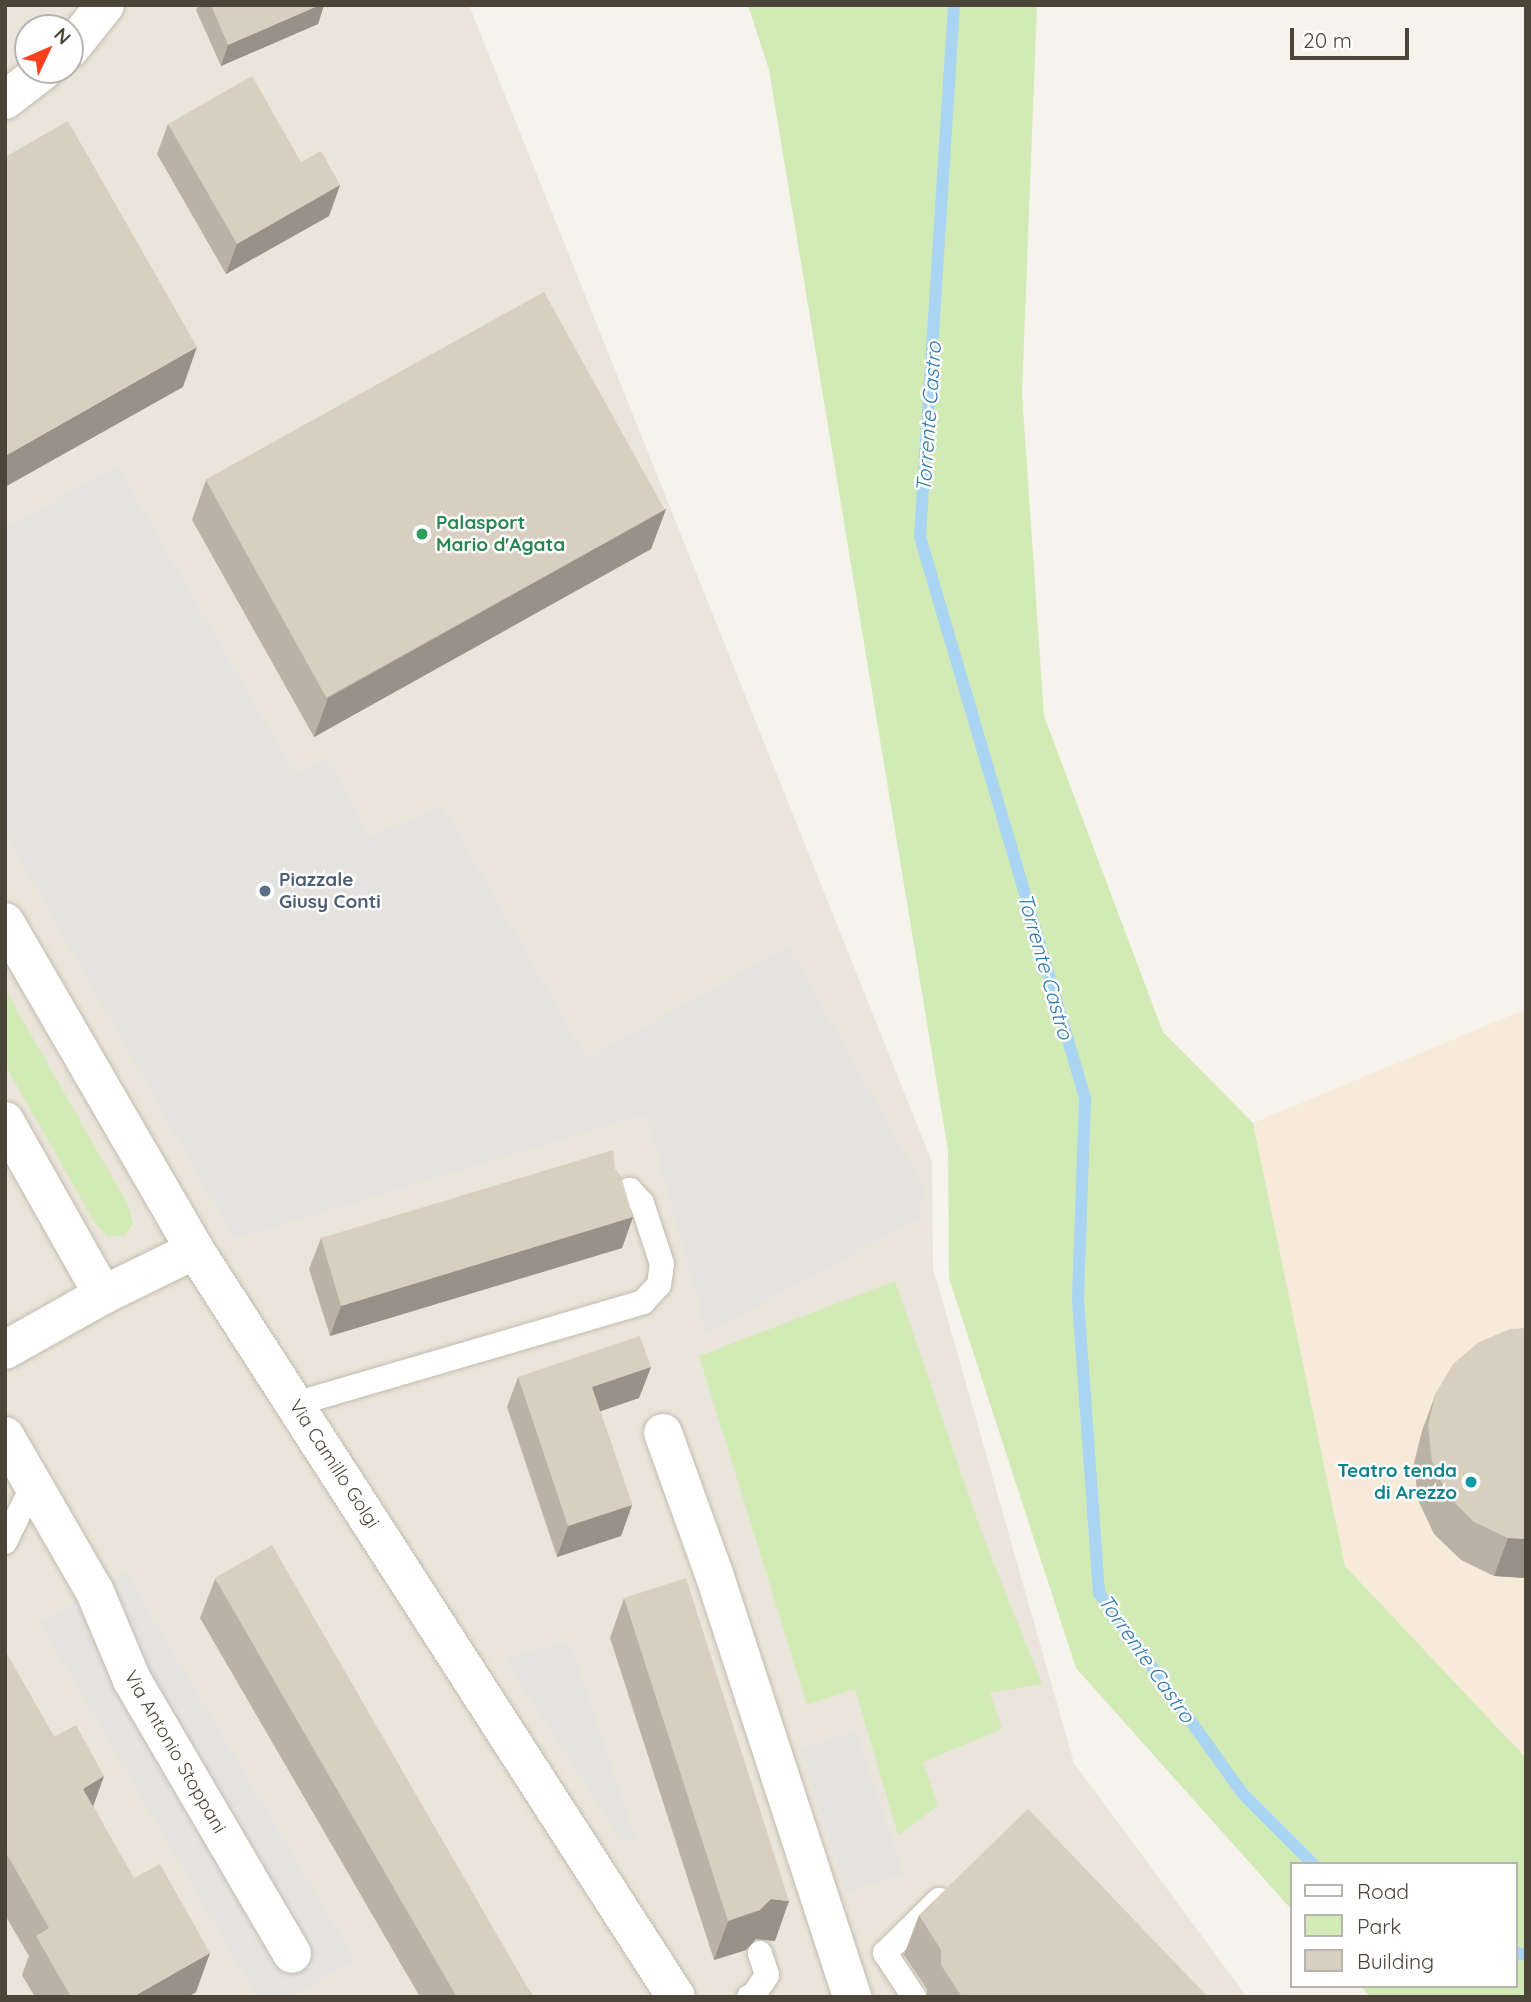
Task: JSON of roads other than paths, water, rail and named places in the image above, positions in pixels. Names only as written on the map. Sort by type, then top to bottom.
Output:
[{"type":"street","points":[[84,31],[105,5]]},
{"type":"street","points":[[5,100],[26,84]]},
{"type":"street","name":"Via Camillo Golgi","points":[[5,922],[195,1251],[676,1997]]},
{"type":"street","points":[[5,1121],[103,1295]]},
{"type":"street","points":[[5,1350],[103,1295],[195,1251]]},
{"type":"street","points":[[663,1433],[718,1587],[852,1997]]},
{"type":"street","name":"Via Antonio Stoppani","points":[[5,1436],[95,1592],[132,1681],[292,1954]]},
{"type":"lane","points":[[295,1404],[643,1302],[659,1285],[662,1264],[642,1203],[630,1190],[618,1195]]},
{"type":"lane","points":[[5,1542],[33,1485]]},
{"type":"lane","points":[[914,1997],[885,1953],[961,1879]]},
{"type":"lane","points":[[749,1997],[754,1995],[767,1975],[760,1954]]},
{"type":"waterway","name":"Torrente Castro","points":[[954,5],[920,537],[1085,1098],[1078,1300],[1099,1593],[1242,1793],[1311,1862]]},
{"type":"waterway","name":"Torrente Castro","points":[[1517,1953],[1526,1955]]},
{"type":"place","name":"Palasport Mario d'Agata","points":[[422,534]]},
{"type":"place","name":"Piazzale Giusy Conti","points":[[265,891]]},
{"type":"place","name":"Teatro tenda di Arezzo","points":[[1471,1482]]}]
